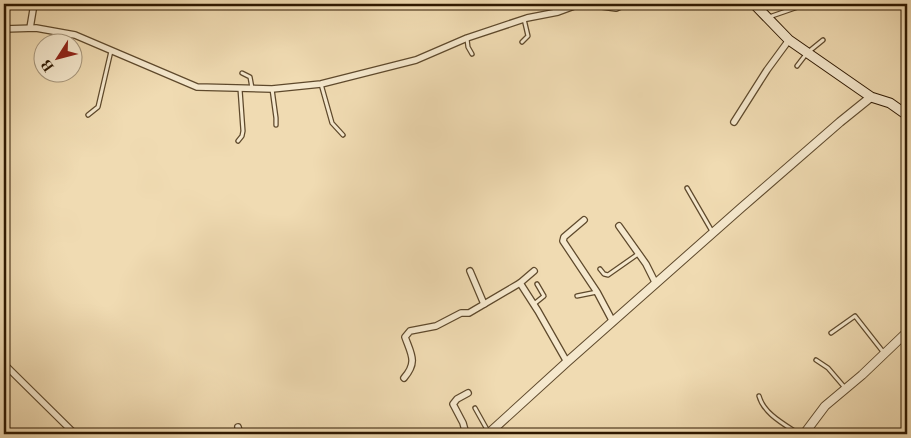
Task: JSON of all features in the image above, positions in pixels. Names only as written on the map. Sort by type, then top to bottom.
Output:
[{"type":"main road","points":[[754,4],[789,40],[872,98],[890,103],[907,115]]},
{"type":"street","points":[[4,8],[5,4]]},
{"type":"street","points":[[30,28],[34,4]]},
{"type":"street","points":[[4,29],[46,29],[74,35],[193,86],[272,89],[321,84],[416,60],[467,38],[524,19],[558,12],[577,5],[588,4],[616,8],[625,4]]},
{"type":"street","points":[[734,122],[767,70],[789,40]]},
{"type":"street","points":[[489,434],[566,362],[713,233],[840,122],[872,98]]},
{"type":"street","points":[[584,220],[562,239],[597,292],[613,322]]},
{"type":"street","points":[[619,226],[646,264],[656,284]]},
{"type":"street","points":[[470,271],[484,304]]},
{"type":"street","points":[[404,378],[412,367],[413,361],[405,337],[407,333],[436,326],[461,313],[469,313],[520,283],[534,271]]},
{"type":"street","points":[[520,283],[534,304],[566,362]]},
{"type":"street","points":[[804,434],[825,406],[907,332]]},
{"type":"street","points":[[4,364],[75,434]]},
{"type":"street","points":[[466,434],[463,423],[453,404],[468,393]]},
{"type":"street","points":[[238,427],[240,434]]},
{"type":"lane","points":[[766,18],[798,7]]},
{"type":"lane","points":[[522,42],[528,36],[524,19]]},
{"type":"lane","points":[[467,38],[468,48],[472,54]]},
{"type":"lane","points":[[796,66],[823,40]]},
{"type":"lane","points":[[88,115],[98,107],[111,50]]},
{"type":"lane","points":[[242,73],[250,77],[252,88]]},
{"type":"lane","points":[[321,84],[332,123],[344,135]]},
{"type":"lane","points":[[238,141],[243,131],[240,88]]},
{"type":"lane","points":[[272,89],[276,125]]},
{"type":"lane","points":[[687,188],[713,233]]},
{"type":"lane","points":[[600,269],[604,274],[608,275],[638,254]]},
{"type":"lane","points":[[534,304],[544,296],[537,284]]},
{"type":"lane","points":[[577,296],[597,292]]},
{"type":"lane","points":[[831,333],[854,316],[884,353]]},
{"type":"lane","points":[[816,360],[828,368],[846,389]]},
{"type":"lane","points":[[759,396],[769,412],[799,434]]},
{"type":"lane","points":[[475,408],[489,434]]}]
